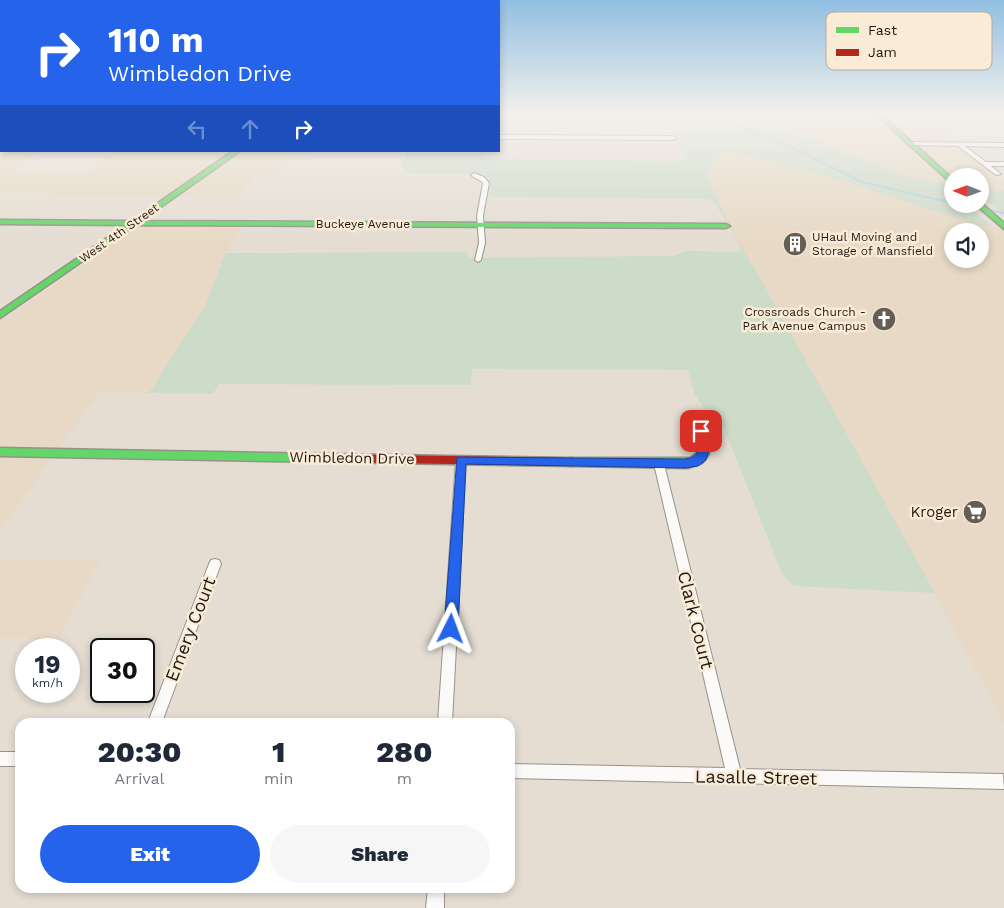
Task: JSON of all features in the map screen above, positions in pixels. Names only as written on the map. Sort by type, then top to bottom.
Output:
[{"type":"street","name":"West 4th Street","points":[[0,315],[229,156]]},
{"type":"street","points":[[925,156],[944,174]]},
{"type":"street","points":[[975,156],[998,174]]},
{"type":"street","points":[[985,164],[1004,164]]},
{"type":"street","points":[[474,175],[482,178],[486,183],[480,216],[482,243],[478,260]]},
{"type":"street","points":[[988,213],[1004,227]]},
{"type":"street","name":"Buckeye Avenue","points":[[0,222],[726,226]]},
{"type":"street","name":"Wimbledon Drive","points":[[0,452],[659,464],[694,462],[702,457],[705,447],[701,431]]},
{"type":"street","points":[[446,718],[461,460]]},
{"type":"street","name":"Clark Court","points":[[659,464],[734,776]]},
{"type":"street","name":"Emery Court","points":[[157,718],[215,564]]},
{"type":"street","points":[[0,759],[15,759]]},
{"type":"street","name":"Lasalle Street","points":[[515,771],[1003,782]]},
{"type":"street","points":[[434,908],[436,893]]},
{"type":"shaded area","points":[[1,156],[34,156],[14,171],[87,174],[108,156],[287,156],[276,175],[255,175],[239,198],[0,194]]},
{"type":"shaded area","points":[[719,156],[749,156],[804,169],[972,223],[944,223],[944,268],[989,268],[989,226],[1004,229],[1004,723],[935,593],[720,208],[707,172]]},
{"type":"shaded area","points":[[854,156],[974,156],[988,168],[944,168],[944,183],[906,176]]},
{"type":"shaded area","points":[[989,168],[1004,181],[1004,191],[989,190]]},
{"type":"shaded area","points":[[140,224],[243,225],[225,253],[206,304],[149,393],[99,392],[0,531],[0,323]]},
{"type":"shaded area","points":[[0,559],[100,560],[59,638],[0,638]]},
{"type":"green space","points":[[406,156],[680,161],[686,159],[685,156],[718,156],[707,173],[708,179],[736,237],[935,593],[794,586],[782,574],[724,428],[705,409],[695,395],[688,370],[472,369],[471,385],[219,384],[213,394],[149,393],[206,304],[225,253],[467,252],[468,258],[673,256],[688,251],[738,252],[741,250],[723,215],[709,199],[496,197],[487,194],[488,178],[484,174],[408,173],[402,166]]},
{"type":"green space","points":[[749,156],[854,156],[906,176],[943,183],[944,213],[976,213],[988,223],[972,223],[804,169]]},
{"type":"green space","points":[[989,190],[1004,191],[1004,215],[989,202]]},
{"type":"waterway","points":[[810,156],[862,182],[944,201]]},
{"type":"waterway","points":[[989,210],[1004,213]]},
{"type":"traffic: fast","points":[[0,315],[229,156]]},
{"type":"traffic: fast","points":[[924,156],[944,174]]},
{"type":"traffic: fast","points":[[988,213],[1004,227]]},
{"type":"traffic: fast","points":[[0,222],[726,226]]},
{"type":"traffic: fast","points":[[571,462],[685,464],[698,460],[703,454],[701,431]]},
{"type":"traffic: fast","points":[[0,452],[326,458]]},
{"type":"traffic: jam","points":[[326,458],[571,462]]},
{"type":"place","name":"UHaul Moving and Storage of Mansfield","points":[[795,244]]},
{"type":"place","name":"Crossroads Church - Park Avenue Campus","points":[[884,319]]},
{"type":"place","name":"Kroger","points":[[975,512]]},
{"type":"route","points":[[451,629],[461,460],[685,464],[699,460],[704,453],[705,447],[701,431]]}]
